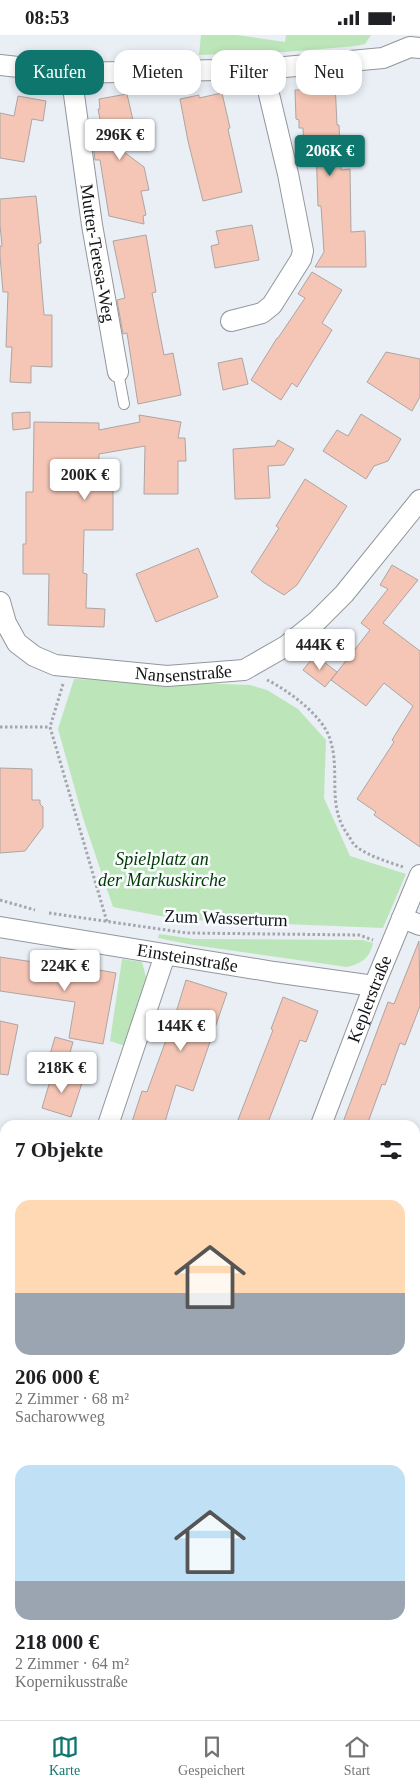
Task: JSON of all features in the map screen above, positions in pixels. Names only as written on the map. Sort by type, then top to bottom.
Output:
[{"type":"street","points":[[286,67],[383,58],[410,43]]},
{"type":"street","points":[[0,65],[15,67]]},
{"type":"street","points":[[104,72],[211,70]]},
{"type":"street","name":"Mutter-Teresa-Weg","points":[[74,95],[92,225],[118,372]]},
{"type":"street","points":[[231,321],[267,311],[301,259],[303,251],[269,95]]},
{"type":"street","name":"Nansenstraße","points":[[0,602],[6,623],[17,643],[44,661],[68,667],[166,676],[244,670],[286,646],[317,621],[344,594],[420,500]]},
{"type":"street","name":"Keplerstraße","points":[[323,1120],[374,986],[391,947],[411,922],[416,873]]},
{"type":"street","name":"Einsteinstraße","points":[[0,927],[274,973],[374,986]]},
{"type":"street","points":[[110,1120],[165,955]]},
{"type":"lane","name":"Mutter-Teresa-Weg","points":[[118,372],[124,404]]},
{"type":"path","points":[[68,667],[50,727],[107,922]]},
{"type":"path","points":[[244,670],[274,684],[302,703],[318,719],[330,736],[336,766],[334,801],[342,827],[356,847],[416,873]]},
{"type":"path","points":[[0,727],[50,727]]},
{"type":"path","name":"Zum Wasserturm","points":[[0,900],[34,910],[187,933],[359,935],[391,947]]},
{"type":"green space","points":[[201,35],[237,35],[285,42],[286,35],[371,35],[365,44],[356,46],[286,52],[286,50],[211,50],[211,55],[201,55]]},
{"type":"green space","name":"Spielplatz an der Markuskirche","points":[[74,679],[250,685],[267,690],[298,709],[326,740],[324,798],[350,856],[406,874],[383,928],[207,921],[160,916],[113,907],[83,818],[58,729]]},
{"type":"green space","points":[[159,934],[194,939],[363,940],[373,943],[370,953],[364,960],[347,967],[193,945],[158,938]]},
{"type":"green space","points":[[122,959],[142,962],[147,981],[125,1046],[110,1041]]},
{"type":"building","points":[[295,90],[296,95],[336,95],[341,170],[350,169],[351,232],[365,231],[366,267],[315,267],[324,252],[321,206],[318,206],[316,147],[304,148],[303,128],[299,128],[299,120],[296,119]]},
{"type":"building","points":[[127,95],[138,142],[116,146],[144,167],[149,190],[141,191],[146,215],[143,216],[144,224],[109,216],[100,160],[95,160],[93,143],[104,140],[98,109],[100,109],[99,99]]},
{"type":"building","points":[[199,95],[199,98],[222,95],[242,192],[203,201],[180,99]]},
{"type":"building","points":[[18,96],[46,101],[43,121],[32,119],[24,162],[0,158],[0,113],[14,116]]},
{"type":"building","points":[[36,196],[41,243],[38,244],[44,315],[52,315],[52,367],[31,366],[31,383],[10,382],[12,347],[6,347],[8,292],[3,292],[0,256],[0,246],[2,246],[0,199]]},
{"type":"building","points":[[252,225],[259,260],[215,268],[211,246],[219,244],[216,231]]},
{"type":"building","points":[[146,235],[156,292],[152,293],[164,355],[173,353],[181,395],[138,404],[127,333],[123,334],[117,300],[125,298],[113,241]]},
{"type":"building","points":[[312,272],[342,290],[322,323],[332,330],[297,387],[292,383],[281,400],[251,380],[305,298],[298,294]]},
{"type":"building","points":[[386,352],[420,359],[420,397],[412,411],[367,382]]},
{"type":"building","points":[[242,358],[248,384],[223,390],[218,363]]},
{"type":"building","points":[[30,412],[30,428],[13,430],[12,413]]},
{"type":"building","points":[[361,414],[401,439],[388,461],[374,466],[366,479],[323,451],[337,430],[348,436]]},
{"type":"building","points":[[139,415],[181,422],[178,438],[185,438],[186,461],[178,461],[178,494],[144,494],[145,446],[99,454],[98,488],[113,488],[113,530],[84,530],[83,573],[87,574],[86,608],[105,609],[104,627],[48,625],[49,574],[23,574],[23,544],[26,544],[26,492],[33,492],[34,422],[99,423],[99,430],[140,422]]},
{"type":"building","points":[[278,440],[294,449],[284,465],[268,466],[270,498],[235,499],[233,449],[275,446]]},
{"type":"building","points":[[305,479],[347,506],[297,585],[284,595],[251,572],[279,528],[276,526]]},
{"type":"building","points":[[198,548],[218,597],[156,622],[136,574]]},
{"type":"building","points":[[392,565],[418,580],[383,623],[420,651],[420,847],[374,815],[376,812],[357,799],[394,742],[392,740],[413,706],[384,683],[366,706],[331,680],[370,630],[361,623],[388,589],[380,585]]},
{"type":"building","points":[[315,655],[337,672],[325,687],[303,670]]},
{"type":"building","points":[[0,768],[32,769],[32,800],[40,800],[40,804],[43,807],[43,827],[25,851],[0,853]]},
{"type":"building","points":[[419,941],[420,1006],[405,1045],[400,1043],[385,1085],[382,1084],[369,1120],[344,1120],[388,1002],[394,1004]]},
{"type":"building","points":[[0,957],[116,973],[103,1044],[69,1038],[75,1002],[0,991]]},
{"type":"building","points":[[186,980],[227,993],[193,1091],[176,1085],[166,1120],[133,1120],[142,1091],[147,1092],[170,1032]]},
{"type":"building","points":[[283,997],[318,1011],[306,1042],[300,1040],[269,1120],[238,1120],[273,1030],[271,1029]]},
{"type":"building","points":[[0,1021],[18,1025],[8,1075],[0,1074]]},
{"type":"building","points":[[55,1037],[73,1042],[65,1070],[47,1065]]},
{"type":"building","points":[[53,1071],[83,1080],[71,1117],[42,1108]]}]
